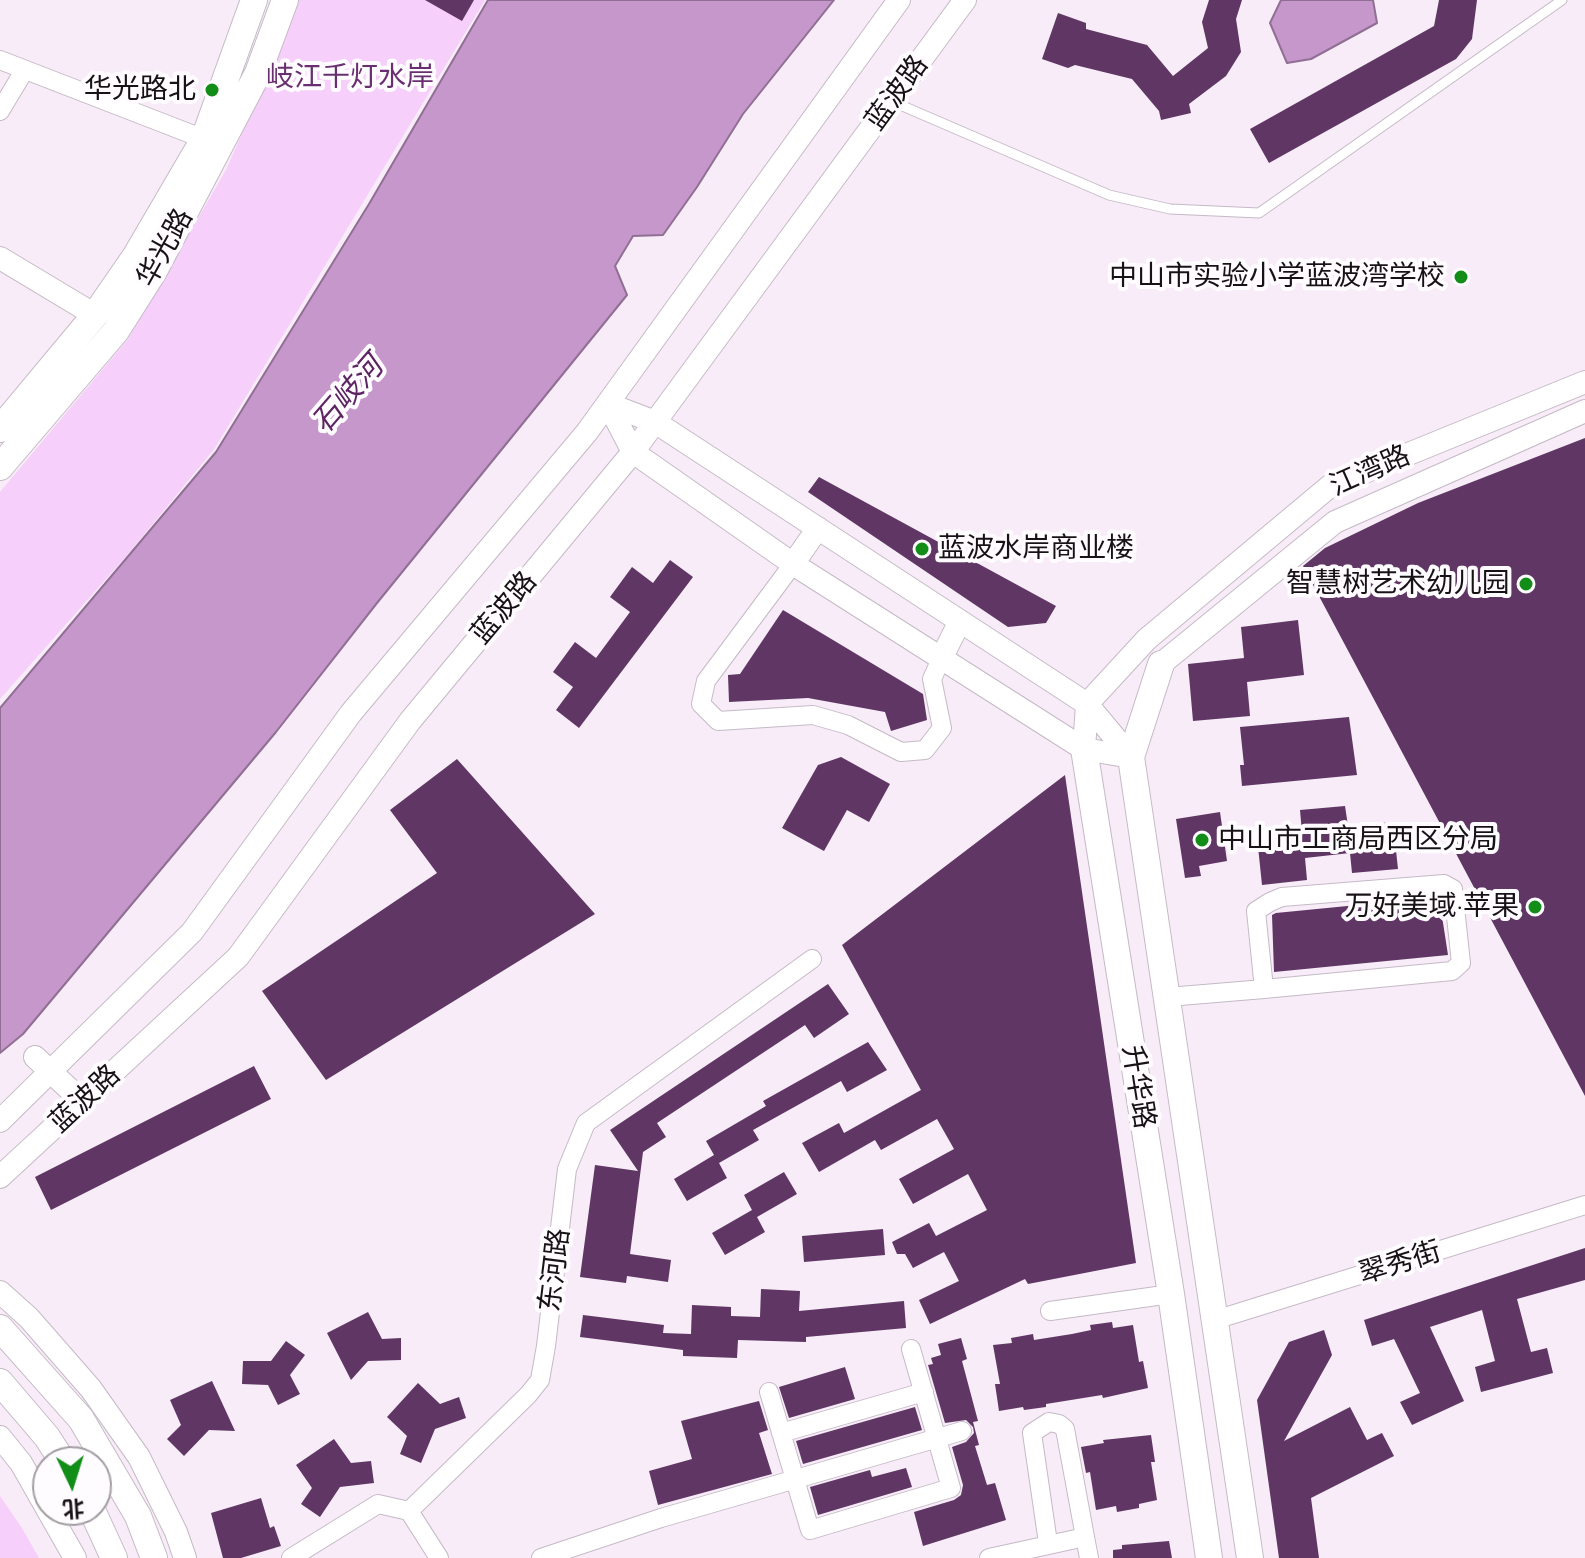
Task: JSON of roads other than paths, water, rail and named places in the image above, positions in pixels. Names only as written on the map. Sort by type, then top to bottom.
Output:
[{"type":"main road","name":"华光路","points":[[0,429],[95,315],[135,257],[204,139],[254,0]]},
{"type":"main road","name":"华光路","points":[[0,467],[116,331],[154,271],[258,73],[285,0]]},
{"type":"main road","name":"升华路","points":[[1161,664],[1131,757],[1250,1558]]},
{"type":"main road","name":"升华路","points":[[1084,749],[1171,1294],[1209,1558]]},
{"type":"main road","points":[[0,1328],[81,1419],[138,1516],[154,1558]]},
{"type":"main road","points":[[0,1382],[53,1446]]},
{"type":"main road","points":[[99,1526],[114,1558]]},
{"type":"street","name":"蓝波路","points":[[0,1121],[42,1064],[192,932],[351,713],[587,432],[899,0]]},
{"type":"street","name":"蓝波路","points":[[0,1177],[238,957],[410,721],[633,452],[965,0]]},
{"type":"street","points":[[0,60],[204,139]]},
{"type":"street","points":[[0,111],[24,71]]},
{"type":"street","points":[[0,258],[95,315]]},
{"type":"street","name":"江湾路","points":[[1087,704],[1147,639],[1330,486],[1585,382]]},
{"type":"street","points":[[608,404],[655,422],[1087,704],[1131,757]]},
{"type":"street","points":[[608,404],[633,452],[793,564],[1084,749],[1131,757]]},
{"type":"street","name":"江湾路","points":[[1161,664],[1335,522],[1585,411]]},
{"type":"street","points":[[818,528],[706,681],[701,704],[718,721],[813,715],[848,725],[901,752],[925,750],[942,728],[932,679],[960,621]]},
{"type":"street","name":"升华路","points":[[1084,749],[1087,704]]},
{"type":"street","points":[[1168,997],[1264,989],[1452,971],[1461,963],[1453,889],[1444,884],[1282,897],[1270,902],[1256,911],[1264,989]]},
{"type":"street","name":"东河路","points":[[409,1511],[540,1380],[567,1169],[586,1123],[812,959]]},
{"type":"street","points":[[42,1064],[82,1101]]},
{"type":"street","name":"翠秀街","points":[[1215,1320],[1585,1205]]},
{"type":"street","points":[[0,1292],[29,1318],[91,1389],[139,1457],[176,1532],[185,1558]]},
{"type":"street","points":[[1050,1311],[1171,1294]]},
{"type":"street","points":[[769,1392],[810,1530],[951,1488],[911,1349]]},
{"type":"street","points":[[781,1433],[924,1392]]},
{"type":"street","points":[[1048,1543],[1032,1433],[1049,1422],[1065,1429],[1089,1558]]},
{"type":"street","points":[[541,1558],[661,1518],[962,1431]]},
{"type":"street","points":[[0,1437],[21,1463],[75,1558]]},
{"type":"street","points":[[291,1558],[378,1504],[409,1511],[439,1558]]},
{"type":"street","points":[[989,1558],[1085,1537]]},
{"type":"lane","points":[[891,101],[1109,195],[1170,209],[1259,213],[1562,0]]},
{"type":"water","name":"石岐河","points":[[488,0],[834,0],[743,114],[663,235],[633,236],[615,266],[627,295],[276,732],[23,1034],[0,1053],[0,708],[216,452],[369,204]]},
{"type":"water","points":[[1281,0],[1373,0],[1377,23],[1311,59],[1287,63],[1270,23]]},
{"type":"place","name":"华光路北","points":[[212,90]]},
{"type":"place","name":"中山市实验小学蓝波湾学校","points":[[1461,277]]},
{"type":"place","name":"蓝波水岸商业楼","points":[[922,549]]},
{"type":"place","name":"智慧树艺术幼儿园","points":[[1526,584]]},
{"type":"place","name":"中山市工商局西区分局","points":[[1202,840]]},
{"type":"place","name":"万好美域·苹果","points":[[1535,907]]},
{"type":"park label","name":"岐江千灯水岸","points":[[350,78]]}]
